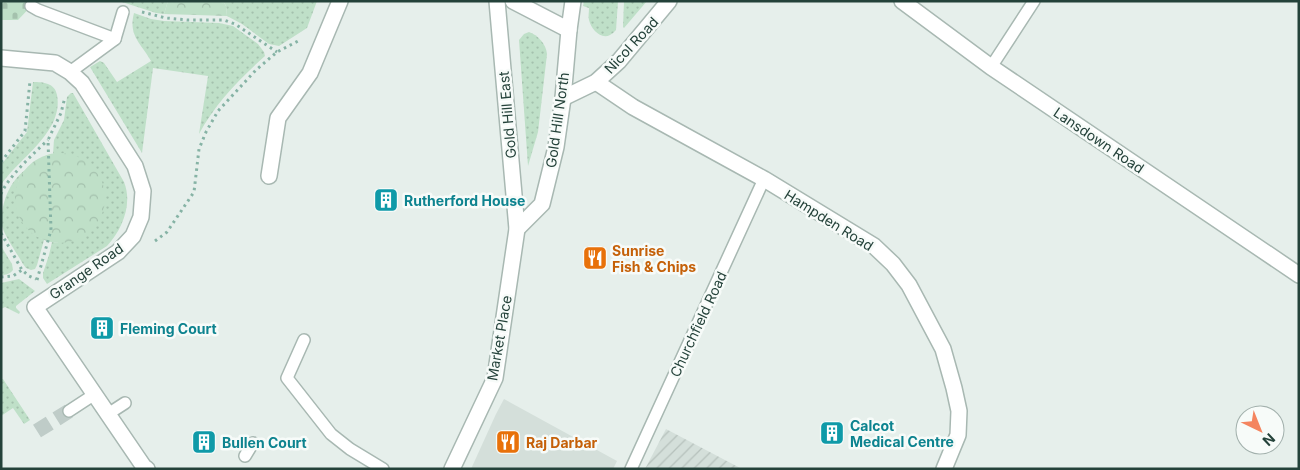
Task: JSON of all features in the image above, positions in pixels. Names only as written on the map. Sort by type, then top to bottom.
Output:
[{"type":"street","points":[[269,176],[278,118],[310,73],[340,1]]},
{"type":"street","name":"Gold Hill East","points":[[497,1],[517,229]]},
{"type":"street","points":[[513,1],[569,30]]},
{"type":"street","name":"Gold Hill North","points":[[517,229],[542,204],[556,147],[573,1]]},
{"type":"street","name":"Nicol Road","points":[[563,98],[596,82],[619,61],[669,1]]},
{"type":"street","name":"Lansdown Road","points":[[902,1],[991,67],[1299,275]]},
{"type":"street","name":"Grange Road","points":[[1,58],[55,63],[70,72],[82,83],[135,166],[143,191],[141,217],[134,236],[118,252],[36,307],[147,469]]},
{"type":"street","name":"Hampden Road","points":[[596,82],[634,107],[764,179],[874,246],[893,264],[908,285],[943,349],[954,388],[959,411],[958,435],[944,469]]},
{"type":"street","name":"Market Place","points":[[452,469],[495,378],[517,229]]},
{"type":"lane","points":[[991,67],[1034,1]]},
{"type":"lane","points":[[31,6],[115,39]]},
{"type":"lane","points":[[70,72],[115,39],[123,12]]},
{"type":"lane","name":"Churchfield Road","points":[[631,469],[764,179]]},
{"type":"lane","points":[[304,340],[287,378],[331,434],[350,449],[383,469]]},
{"type":"lane","points":[[69,412],[95,394]]},
{"type":"lane","points":[[108,414],[125,403]]},
{"type":"lane","points":[[245,456],[253,443]]},
{"type":"path","points":[[140,12],[166,18],[224,20],[235,24],[277,52]]},
{"type":"path","points":[[118,252],[143,250],[167,232],[194,192],[199,150],[206,132],[218,112],[256,70],[277,52],[303,38]]},
{"type":"path","points":[[1,162],[25,131],[30,76]]},
{"type":"path","points":[[1,194],[29,158],[48,140],[61,113],[66,91]]},
{"type":"path","points":[[36,279],[51,230],[48,140]]},
{"type":"path","points":[[1,233],[22,270],[36,279],[47,298]]},
{"type":"path","points":[[1,277],[13,276],[22,270]]},
{"type":"shaded area","points":[[504,399],[617,461],[613,469],[471,469]]},
{"type":"shaded area","points":[[666,429],[742,469],[645,469]]},
{"type":"green space","points":[[1,1],[36,1],[18,20],[1,20]]},
{"type":"green space","points":[[119,1],[168,1],[164,14]]},
{"type":"green space","points":[[168,1],[223,1],[226,6],[227,16],[164,14]]},
{"type":"green space","points":[[223,1],[317,1],[307,28],[279,46],[269,44],[242,24],[227,16],[226,6]]},
{"type":"green space","points":[[584,1],[618,1],[616,30],[611,35],[600,35],[592,27],[589,20],[589,8],[583,6]]},
{"type":"green space","points":[[624,1],[647,1],[624,28],[623,27]]},
{"type":"green space","points":[[134,13],[164,21],[219,23],[233,26],[258,44],[265,56],[228,92],[212,112],[199,134],[208,76],[153,68],[142,153],[90,67],[100,61],[104,63],[117,82],[151,61],[134,34]]},
{"type":"green space","points":[[529,32],[541,40],[547,54],[538,132],[528,166],[519,40],[524,34]]},
{"type":"green space","points":[[33,82],[48,84],[56,91],[57,108],[54,121],[38,144],[1,185],[1,165],[27,132]]},
{"type":"green space","points":[[73,93],[124,182],[127,208],[121,225],[107,246],[47,284],[43,278],[43,273],[52,242],[58,243],[67,154],[53,154],[54,140],[64,120],[67,97]]},
{"type":"green space","points":[[60,153],[69,154],[85,161],[97,173],[104,189],[104,207],[97,223],[85,235],[69,242],[60,243],[51,242],[35,235],[23,223],[16,207],[15,198],[16,189],[23,173],[35,161],[51,154]]},
{"type":"green space","points":[[25,170],[18,182],[32,233],[44,240],[37,265],[35,269],[31,270],[23,264],[8,240],[2,226],[2,210],[10,187]]},
{"type":"green space","points":[[1,246],[12,264],[13,270],[3,275],[1,275]]},
{"type":"green space","points":[[19,279],[35,291],[16,306],[20,312],[19,314],[5,307],[1,309],[1,283]]},
{"type":"green space","points":[[1,379],[3,379],[30,420],[24,424],[13,408],[1,416]]},
{"type":"tunnel","points":[[37,431],[69,411]]},
{"type":"place","name":"Rutherford House","points":[[386,200]]},
{"type":"place","name":"Sunrise Fish & Chips","points":[[595,258]]},
{"type":"place","name":"Fleming Court","points":[[102,328]]},
{"type":"place","name":"Calcot Medical Centre","points":[[832,433]]},
{"type":"place","name":"Bullen Court","points":[[204,442]]},
{"type":"place","name":"Raj Darbar","points":[[508,442]]}]
